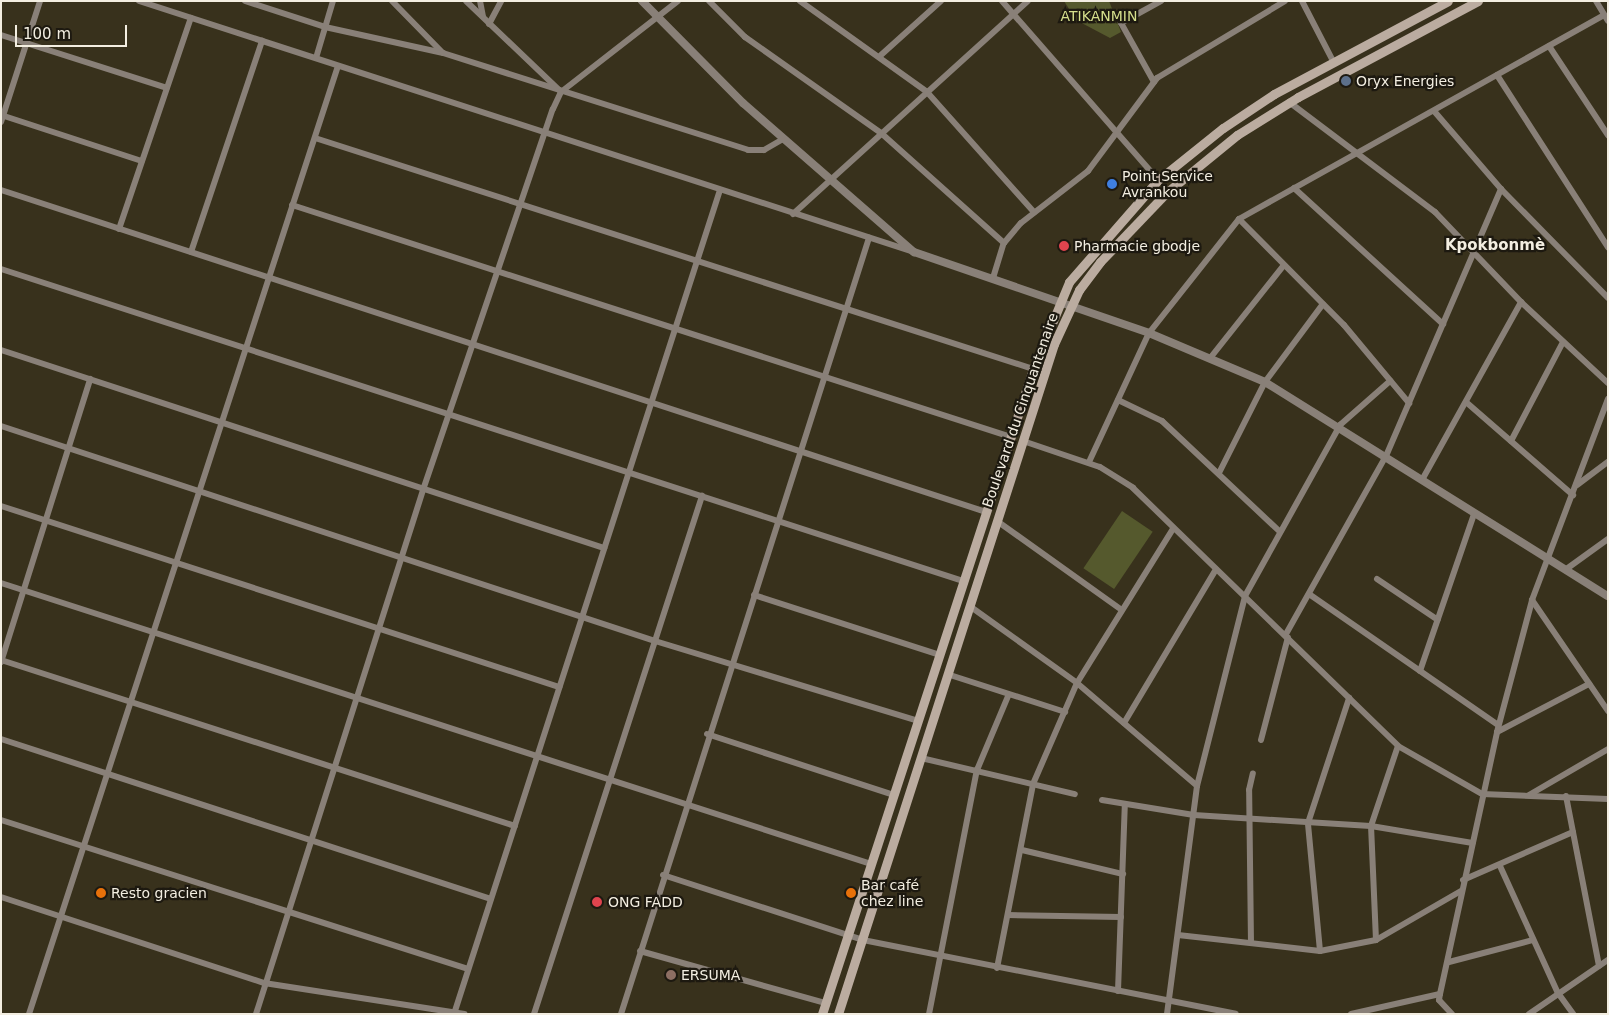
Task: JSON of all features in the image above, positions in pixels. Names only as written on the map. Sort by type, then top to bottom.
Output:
[{"type":"main road","name":"Boulevard du Cinquantenaire","points":[[822,1014],[1033,369],[1058,302],[1085,260],[1158,180],[1249,109],[1333,61],[1448,1]]},
{"type":"main road","name":"Boulevard du Cinquantenaire","points":[[838,1014],[950,675],[1023,441],[1070,306],[1100,262],[1166,193],[1237,135],[1288,102],[1478,1]]},
{"type":"street","points":[[40,1],[2,118],[142,162]]},
{"type":"street","points":[[139,1],[993,278],[1211,357],[1265,382],[1340,425],[1474,514],[1608,596]]},
{"type":"street","points":[[245,1],[264,4],[325,27],[443,53],[748,150],[764,150],[783,139]]},
{"type":"street","points":[[316,58],[333,1]]},
{"type":"street","points":[[392,1],[443,53]]},
{"type":"street","points":[[466,1],[561,92]]},
{"type":"street","points":[[480,1],[483,18]]},
{"type":"street","points":[[489,24],[501,1]]},
{"type":"street","points":[[642,1],[658,20],[783,139],[914,252]]},
{"type":"street","points":[[256,1014],[287,909],[424,487],[544,132],[561,92],[658,20],[678,1]]},
{"type":"street","points":[[709,1],[745,37],[881,133],[1004,243]]},
{"type":"street","points":[[800,1],[881,56],[927,92],[1034,212]]},
{"type":"street","points":[[881,56],[942,1]]},
{"type":"street","points":[[1002,1],[1116,135],[1158,180]]},
{"type":"street","points":[[793,214],[829,178],[1028,1]]},
{"type":"street","points":[[1154,82],[1121,23],[1161,1]]},
{"type":"street","points":[[993,278],[1004,243],[1034,212],[1077,182],[1116,135],[1154,82],[1285,1]]},
{"type":"street","points":[[1302,1],[1333,61]]},
{"type":"street","points":[[1089,462],[1149,333],[1238,219],[1605,14],[1596,1]]},
{"type":"street","points":[[119,229],[191,18]]},
{"type":"street","points":[[1,35],[166,88]]},
{"type":"street","points":[[191,252],[262,41]]},
{"type":"street","points":[[1549,46],[1608,135]]},
{"type":"street","points":[[29,1014],[86,848],[245,348],[338,66]]},
{"type":"street","points":[[1496,76],[1608,247]]},
{"type":"street","points":[[1288,102],[1430,208],[1474,251],[1521,302],[1608,383]]},
{"type":"street","points":[[1434,111],[1502,189],[1608,298]]},
{"type":"street","points":[[315,138],[518,205],[697,260],[1033,369]]},
{"type":"street","points":[[1294,188],[1443,324]]},
{"type":"street","points":[[1261,740],[1287,635],[1386,456],[1502,189]]},
{"type":"street","points":[[1,190],[986,512]]},
{"type":"street","points":[[454,1013],[720,190]]},
{"type":"street","points":[[292,206],[823,380],[1011,437]]},
{"type":"street","points":[[1238,219],[1323,304],[1409,402]]},
{"type":"street","points":[[621,1014],[685,805],[802,451],[869,238]]},
{"type":"street","points":[[1211,357],[1284,265]]},
{"type":"street","points":[[1,269],[963,581]]},
{"type":"street","points":[[1422,480],[1521,302]]},
{"type":"street","points":[[1219,473],[1265,382],[1323,304]]},
{"type":"street","points":[[1511,441],[1563,342]]},
{"type":"street","points":[[1,350],[424,487],[604,548]]},
{"type":"street","points":[[90,379],[1,660],[515,826]]},
{"type":"street","points":[[1167,1014],[1197,786],[1245,596],[1340,425],[1390,381]]},
{"type":"street","points":[[1452,1014],[1438,1000],[1449,962],[1463,880],[1498,728],[1532,600],[1550,560],[1608,399]]},
{"type":"street","points":[[1118,400],[1162,421],[1280,532]]},
{"type":"street","points":[[1466,402],[1573,495]]},
{"type":"street","points":[[1,426],[68,450],[200,489],[401,558],[654,641],[918,721]]},
{"type":"street","points":[[1023,441],[1089,462],[1119,476],[1287,635],[1398,746],[1482,794],[1608,799]]},
{"type":"street","points":[[1576,486],[1608,462]]},
{"type":"street","points":[[534,1014],[702,496]]},
{"type":"street","points":[[1,506],[559,687]]},
{"type":"street","points":[[1420,671],[1474,514]]},
{"type":"street","points":[[997,522],[1122,610]]},
{"type":"street","points":[[997,968],[1022,850],[1033,784],[1077,683],[1173,529]]},
{"type":"street","points":[[1565,570],[1608,539]]},
{"type":"street","points":[[1124,723],[1216,569]]},
{"type":"street","points":[[1377,579],[1438,620]]},
{"type":"street","points":[[1,583],[154,635],[609,782],[871,864]]},
{"type":"street","points":[[1309,594],[1498,728]]},
{"type":"street","points":[[754,595],[940,655]]},
{"type":"street","points":[[1532,600],[1607,709]]},
{"type":"street","points":[[971,607],[1077,683],[1197,786]]},
{"type":"street","points":[[950,675],[1065,712]]},
{"type":"street","points":[[1498,728],[1589,684]]},
{"type":"street","points":[[929,1014],[938,958],[977,770],[1009,694]]},
{"type":"street","points":[[1320,951],[1308,823],[1349,698]]},
{"type":"street","points":[[708,734],[894,795]]},
{"type":"street","points":[[1,738],[491,899]]},
{"type":"street","points":[[1376,940],[1371,826],[1398,746]]},
{"type":"street","points":[[1528,796],[1608,749]]},
{"type":"street","points":[[921,758],[1075,794]]},
{"type":"street","points":[[1251,943],[1249,821],[1253,773]]},
{"type":"street","points":[[1566,796],[1599,966]]},
{"type":"street","points":[[1102,800],[1194,815],[1249,821],[1371,826],[1473,843]]},
{"type":"street","points":[[1118,991],[1126,804]]},
{"type":"street","points":[[1,820],[287,909],[468,970]]},
{"type":"street","points":[[1463,880],[1500,866],[1572,832]]},
{"type":"street","points":[[1022,850],[1123,874]]},
{"type":"street","points":[[1500,866],[1558,993],[1573,1014]]},
{"type":"street","points":[[663,875],[863,940],[938,958],[1236,1014]]},
{"type":"street","points":[[1178,934],[1320,951],[1376,940],[1461,891]]},
{"type":"street","points":[[1,897],[264,983],[465,1014]]},
{"type":"street","points":[[1008,915],[1121,917]]},
{"type":"street","points":[[1449,962],[1533,940]]},
{"type":"street","points":[[640,951],[825,1003]]},
{"type":"street","points":[[1529,1014],[1608,960]]},
{"type":"street","points":[[1351,1014],[1440,994]]},
{"type":"green space","name":"ATIKANMIN","points":[[1064,1],[1109,1],[1121,32],[1110,38],[1076,20]]},
{"type":"green space","points":[[1122,511],[1153,532],[1114,589],[1083,568]]},
{"type":"place","name":"Oryx Energies","points":[[1346,81]]},
{"type":"place","name":"Point Service Avrankou","points":[[1112,184]]},
{"type":"place","name":"Pharmacie gbodje","points":[[1064,246]]},
{"type":"place","name":"Resto gracien","points":[[101,893]]},
{"type":"place","name":"Bar café chez line","points":[[851,893]]},
{"type":"place","name":"ONG FADD","points":[[597,902]]},
{"type":"place","name":"ERSUMA","points":[[671,975]]},
{"type":"district","name":"Kpokbonmè","points":[[1495,246]]}]
